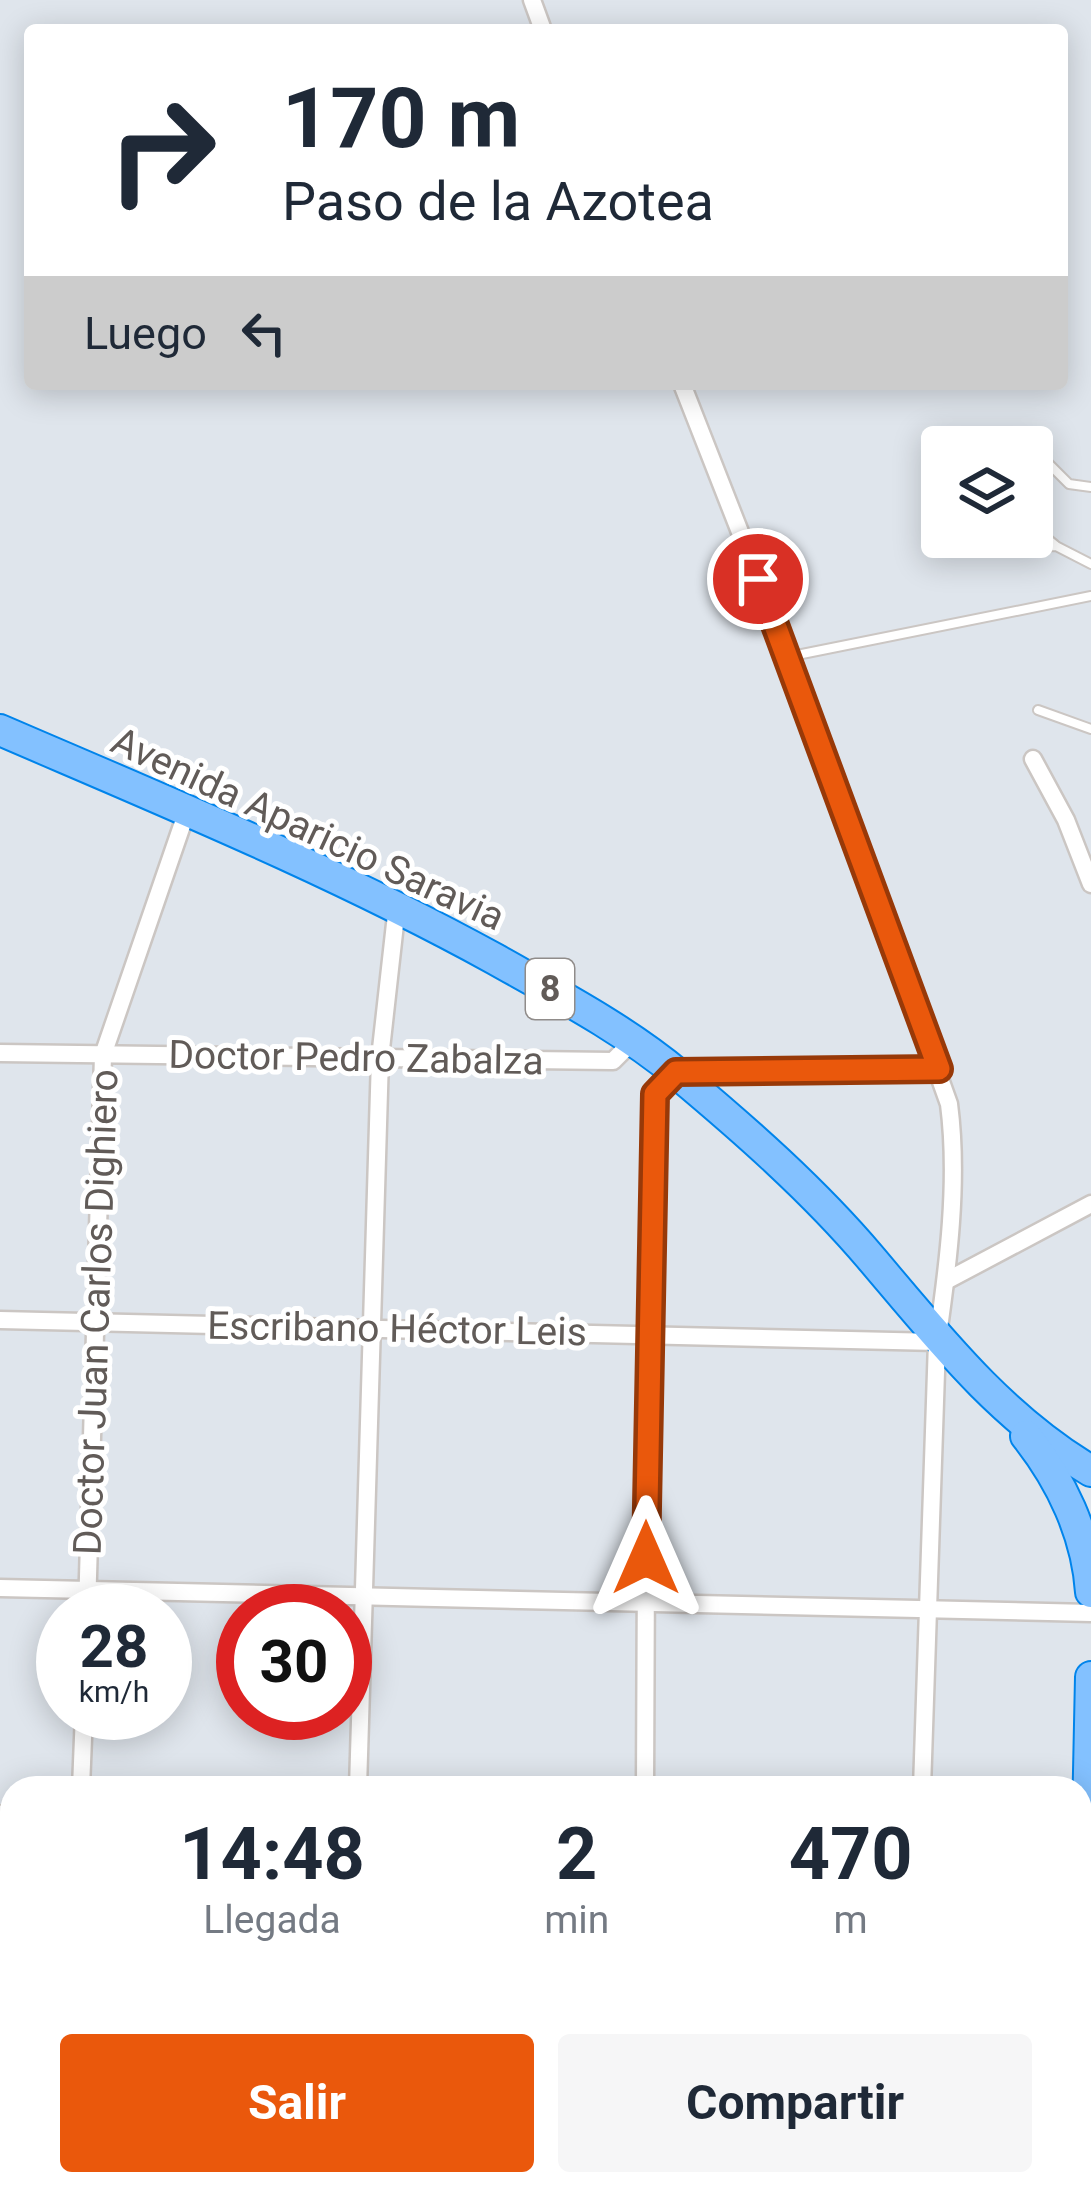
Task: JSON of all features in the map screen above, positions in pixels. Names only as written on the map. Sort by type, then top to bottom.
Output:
[{"type":"highway","name":"Avenida Aparicio Saravia","points":[[0,730],[398,905],[566,998],[676,1072],[852,1238],[937,1342],[995,1399],[1049,1466],[1082,1532]]},
{"type":"highway","name":"Avenida Aparicio Saravia","points":[[995,1399],[1091,1471]]},
{"type":"highway","points":[[1082,1532],[1080,1495],[1091,1486]]},
{"type":"highway","name":"8","points":[[1082,1532],[1091,1592]]},
{"type":"highway","points":[[1088,1776],[1091,1677]]},
{"type":"street","points":[[684,390],[789,657],[939,1069],[953,1134],[946,1281],[937,1342],[922,1776]]},
{"type":"street","points":[[1033,759],[1066,820],[1091,884]]},
{"type":"street","name":"Doctor Juan Carlos Dighiero","points":[[87,1584],[103,1054],[187,811]]},
{"type":"street","points":[[362,1584],[380,1058],[398,905]]},
{"type":"street","name":"Doctor Pedro Zabalza","points":[[0,1053],[613,1061],[632,1042]]},
{"type":"street","points":[[645,1776],[647,1335],[655,1094],[676,1072],[939,1069]]},
{"type":"street","points":[[946,1281],[1091,1204]]},
{"type":"street","name":"Escribano Héctor Leis","points":[[0,1320],[937,1342]]},
{"type":"street","points":[[0,1588],[36,1588]]},
{"type":"street","points":[[372,1599],[1091,1613]]},
{"type":"street","points":[[81,1776],[83,1740]]},
{"type":"street","points":[[358,1776],[359,1740]]},
{"type":"lane","points":[[1053,468],[1069,484],[1091,487]]},
{"type":"lane","points":[[1053,544],[1091,564]]},
{"type":"lane","points":[[789,657],[1091,596]]},
{"type":"lane","points":[[1038,710],[1091,729]]},
{"type":"route","points":[[646,1558],[655,1094],[676,1072],[939,1069],[758,579]]}]
